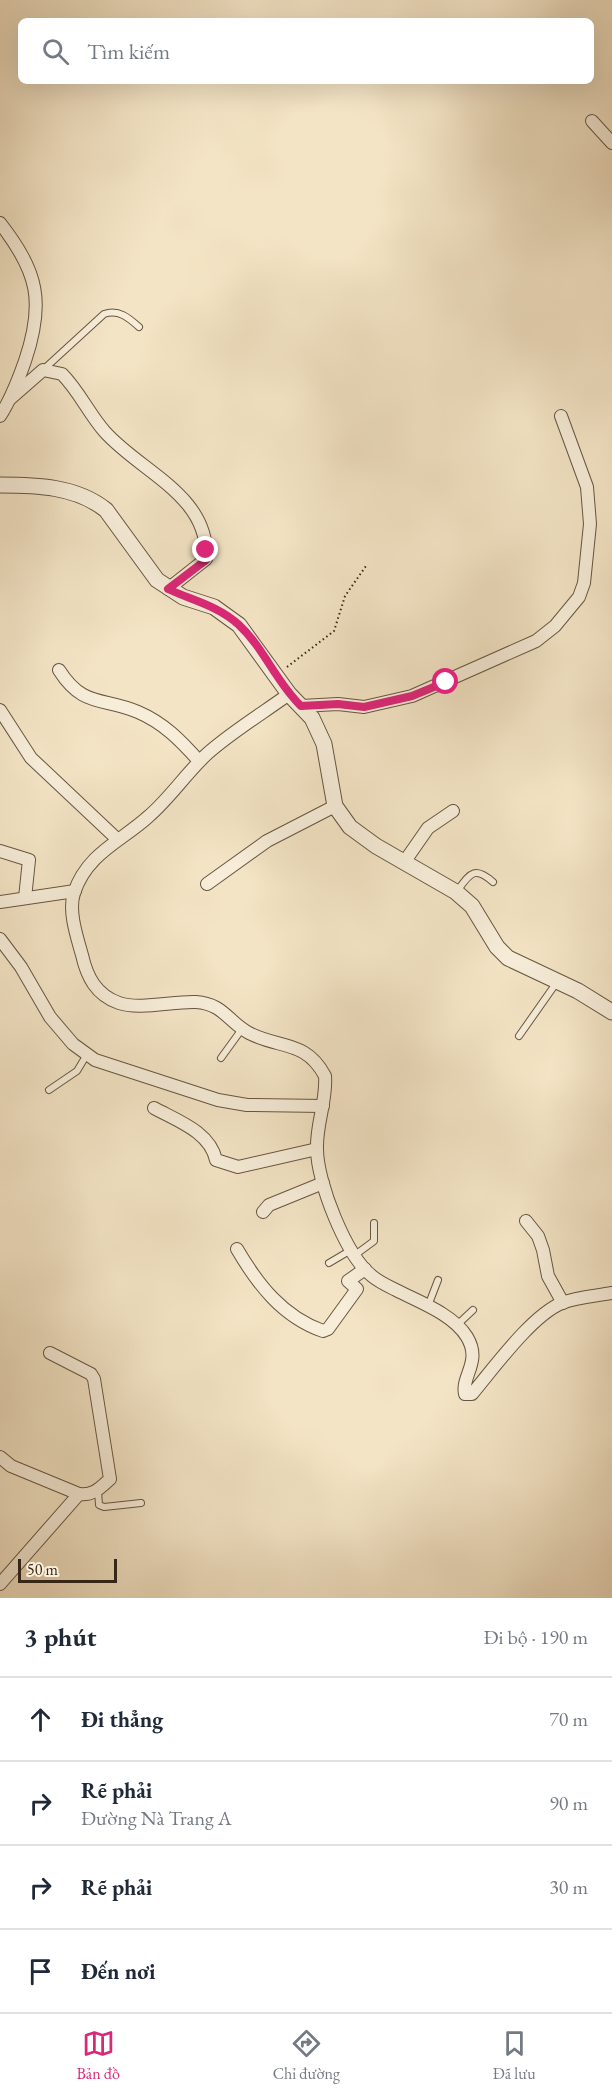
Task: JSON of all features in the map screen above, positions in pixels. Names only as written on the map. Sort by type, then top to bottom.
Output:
[{"type":"street","points":[[592,121],[612,143]]},
{"type":"street","points":[[0,223],[21,253],[36,294],[36,329],[11,398],[0,417]]},
{"type":"street","points":[[11,398],[43,370],[62,374],[105,432],[190,505],[202,531],[206,560],[168,589]]},
{"type":"street","points":[[301,706],[338,704],[364,707],[412,696],[536,641],[555,626],[579,597],[584,583],[590,524],[587,487],[561,416]]},
{"type":"street","points":[[0,485],[65,490],[97,502],[114,518],[157,580],[168,589],[214,608],[239,625],[259,649],[275,676],[319,729],[335,807],[362,837],[456,892],[472,906],[497,947],[508,958],[612,1012]]},
{"type":"street","points":[[59,670],[70,687],[86,697],[101,704],[138,712],[166,727],[199,761]]},
{"type":"street","points":[[289,694],[199,761],[161,806],[136,828],[117,839],[102,852],[75,891],[72,900],[75,928],[87,975],[94,986],[120,1004],[197,1002],[215,1006],[250,1034],[303,1051],[312,1058],[325,1076],[317,1149],[323,1183],[353,1252],[373,1277],[428,1306],[457,1325],[467,1337],[473,1361],[463,1391],[469,1395],[524,1334],[563,1303],[612,1293]]},
{"type":"street","points":[[0,710],[32,758],[117,839]]},
{"type":"street","points":[[207,884],[267,841],[335,807]]},
{"type":"street","points":[[405,861],[428,828],[453,811]]},
{"type":"street","points":[[0,851],[29,860],[25,898]]},
{"type":"street","points":[[0,902],[75,891]]},
{"type":"street","points":[[0,939],[21,967],[50,1017],[86,1056],[218,1100],[247,1105],[323,1106]]},
{"type":"street","points":[[154,1108],[202,1135],[214,1152],[216,1161],[228,1166],[238,1167],[317,1149]]},
{"type":"street","points":[[263,1212],[269,1205],[323,1183]]},
{"type":"street","points":[[526,1221],[538,1236],[548,1276],[563,1303]]},
{"type":"street","points":[[237,1249],[250,1272],[285,1310],[302,1323],[323,1331],[328,1329],[357,1289],[348,1281],[365,1269]]},
{"type":"street","points":[[0,1457],[11,1466],[79,1494],[86,1495],[98,1491],[110,1479],[94,1378],[91,1374],[50,1353]]},
{"type":"street","points":[[0,1584],[79,1494]]},
{"type":"lane","points":[[43,370],[104,314],[111,312],[126,315],[140,327]]},
{"type":"lane","points":[[456,892],[470,874],[477,872],[483,873],[493,882]]},
{"type":"lane","points":[[519,1036],[557,982]]},
{"type":"lane","points":[[221,1058],[243,1029]]},
{"type":"lane","points":[[49,1090],[77,1071],[86,1056]]},
{"type":"lane","points":[[329,1263],[374,1241],[374,1223]]},
{"type":"lane","points":[[428,1306],[438,1280]]},
{"type":"lane","points":[[457,1325],[473,1310]]},
{"type":"lane","points":[[98,1491],[99,1505],[104,1507],[141,1503]]},
{"type":"path","points":[[275,676],[334,631],[345,596],[366,566]]},
{"type":"route","points":[[206,550],[206,560],[168,589],[214,608],[239,625],[259,649],[289,694],[301,706],[338,704],[364,707],[412,696],[446,682]]}]
